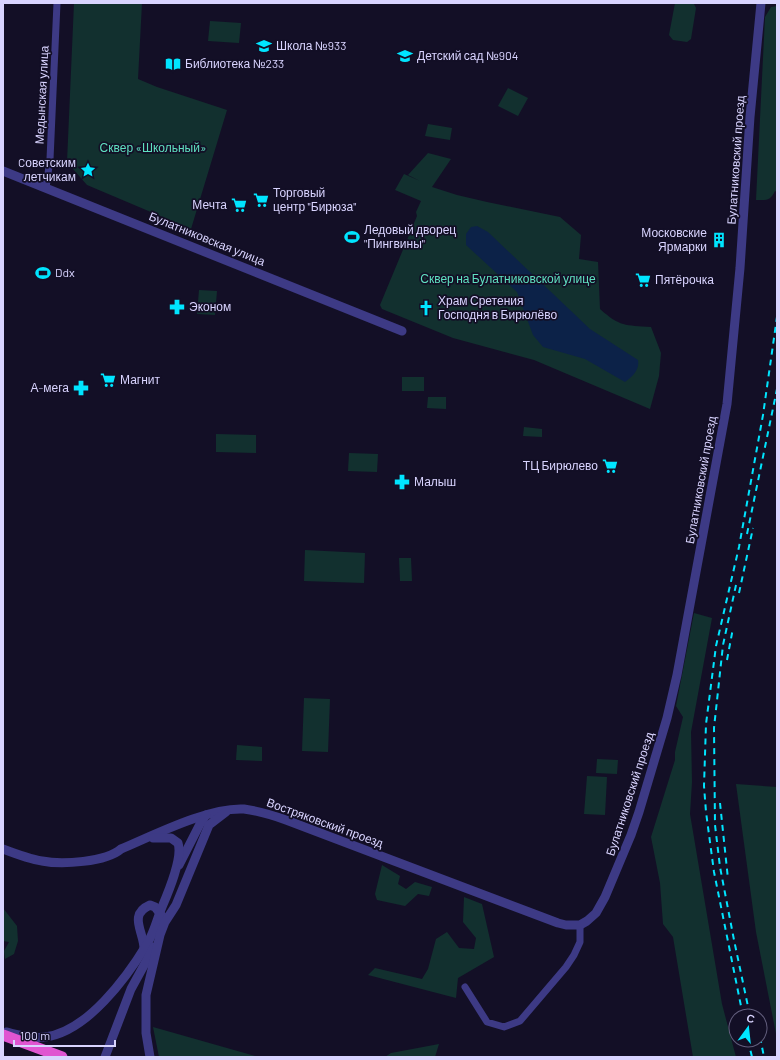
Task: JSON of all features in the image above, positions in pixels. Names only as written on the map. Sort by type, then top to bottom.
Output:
[{"type":"highway","points":[[3,1035],[62,1057]]},
{"type":"street","name":"Медынская улица","points":[[46,188],[50,159],[57,3]]},
{"type":"street","name":"Булатниковский проезд","points":[[581,929],[602,904],[631,835],[667,718],[682,651],[728,396],[740,262],[750,117],[761,3]]},
{"type":"street","name":"Булатниковская улица","points":[[3,171],[402,331]]},
{"type":"street","name":"Востряковский проезд","points":[[198,821],[206,815],[228,810],[244,809],[275,816],[546,919],[581,929]]},
{"type":"street","points":[[150,1057],[146,1033],[146,995],[160,935],[165,922],[176,905],[209,825],[228,810]]},
{"type":"street","points":[[198,821],[202,831],[200,845]]},
{"type":"street","points":[[3,850],[44,862],[86,860],[117,852],[148,838],[198,821]]},
{"type":"street","points":[[3,1031],[33,1038],[46,1037],[61,1032],[76,1025],[97,1008],[120,984],[147,944],[176,872],[185,856],[198,821]]},
{"type":"street","points":[[148,838],[171,838],[178,843],[179,850],[176,872]]},
{"type":"street","points":[[105,1057],[143,958],[144,947],[138,922],[140,911],[150,905],[155,907],[160,912],[165,922]]},
{"type":"street","points":[[465,987],[487,1022],[504,1027],[520,1021],[566,967],[577,949],[581,929]]},
{"type":"street","points":[[135,980],[160,935]]},
{"type":"green space","name":"Сквер «Школьный»","points":[[74,3],[142,3],[138,79],[157,87],[227,110],[191,229],[87,185],[67,162]]},
{"type":"green space","points":[[675,3],[694,4],[696,8],[691,39],[687,42],[673,40],[669,35]]},
{"type":"green space","points":[[777,6],[777,192],[775,191],[768,199],[756,200],[765,17],[771,7]]},
{"type":"green space","points":[[210,21],[241,23],[239,43],[208,41]]},
{"type":"green space","points":[[508,88],[528,98],[518,116],[498,106]]},
{"type":"green space","points":[[428,124],[452,128],[450,140],[425,136]]},
{"type":"green space","name":"Сквер на Булатниковской улице","points":[[428,153],[451,159],[432,187],[457,195],[560,217],[581,235],[579,259],[598,262],[600,309],[613,319],[623,324],[651,327],[661,353],[659,376],[650,409],[534,360],[453,338],[382,309],[380,305],[417,216],[416,212],[421,201],[395,190],[404,174],[420,181],[408,175]]},
{"type":"green space","points":[[199,290],[217,291],[215,315],[197,314]]},
{"type":"green space","points":[[402,377],[424,377],[424,391],[402,391]]},
{"type":"green space","points":[[428,397],[446,397],[446,409],[427,408]]},
{"type":"green space","points":[[524,427],[542,429],[542,437],[523,436]]},
{"type":"green space","points":[[216,434],[256,435],[256,453],[216,452]]},
{"type":"green space","points":[[349,453],[378,454],[377,472],[348,471]]},
{"type":"green space","points":[[305,550],[365,553],[364,583],[304,581]]},
{"type":"green space","points":[[399,558],[411,558],[412,581],[400,581]]},
{"type":"green space","points":[[694,613],[712,618],[691,732],[692,782],[690,814],[722,1004],[728,1027],[728,1048],[734,1048],[736,1057],[693,1057],[673,937],[663,924],[660,883],[651,837],[675,760],[675,752],[683,717],[676,706]]},
{"type":"green space","points":[[304,698],[330,699],[328,752],[302,751]]},
{"type":"green space","points":[[237,745],[262,747],[262,761],[236,760]]},
{"type":"green space","points":[[597,759],[618,760],[617,774],[596,773]]},
{"type":"green space","points":[[587,776],[607,777],[605,815],[584,814]]},
{"type":"green space","points":[[736,784],[777,787],[777,1039],[756,932]]},
{"type":"green space","points":[[382,865],[400,876],[398,884],[406,889],[415,882],[432,887],[429,896],[418,894],[405,906],[377,900],[375,894]]},
{"type":"green space","points":[[464,897],[482,904],[494,957],[458,978],[456,998],[368,975],[375,968],[422,979],[428,969],[436,939],[447,932],[459,948],[474,949],[476,938],[463,922]]},
{"type":"green space","points":[[3,908],[17,926],[18,941],[14,954],[5,959],[4,951],[9,942],[3,941]]},
{"type":"green space","points":[[153,1027],[259,1057],[159,1057]]},
{"type":"green space","points":[[439,1044],[435,1057],[385,1057],[391,1053]]},
{"type":"water","points":[[477,226],[488,232],[590,329],[638,360],[637,370],[633,375],[625,382],[585,359],[543,347],[533,335],[517,292],[466,245],[466,234],[471,227]]},
{"type":"railway","points":[[741,1008],[714,872],[706,812],[704,786],[706,724],[716,646],[739,547],[763,415],[777,317]]},
{"type":"railway","points":[[747,534],[777,389]]},
{"type":"railway","points":[[739,593],[753,528]]},
{"type":"railway","points":[[736,585],[723,645],[714,728],[715,825],[720,867],[748,1008]]},
{"type":"railway","points":[[727,660],[733,628]]},
{"type":"railway","points":[[720,803],[728,879]]},
{"type":"railway","points":[[750,1048],[752,1057]]},
{"type":"railway","points":[[762,1048],[764,1057]]},
{"type":"place","name":"Школа №933","points":[[264,46]]},
{"type":"place","name":"Детский сад №904","points":[[405,56]]},
{"type":"place","name":"Библиотека №233","points":[[173,64]]},
{"type":"place","name":"Cоветским летчикам","points":[[88,170]]},
{"type":"place","name":"Торговый центр \"Бирюза\"","points":[[261,200]]},
{"type":"place","name":"Мечта","points":[[239,205]]},
{"type":"place","name":"Ледовый дворец \"Пингвины\"","points":[[352,237]]},
{"type":"place","name":"Московские Ярмарки","points":[[719,240]]},
{"type":"place","name":"Ddx","points":[[43,273]]},
{"type":"place","name":"Пятёрочка","points":[[643,280]]},
{"type":"place","name":"Эконом","points":[[177,307]]},
{"type":"place","name":"Храм Сретения Господня в Бирюлёво","points":[[426,308]]},
{"type":"place","name":"Магнит","points":[[108,380]]},
{"type":"place","name":"А-мега","points":[[81,388]]},
{"type":"place","name":"ТЦ Бирюлево","points":[[610,466]]},
{"type":"place","name":"Малыш","points":[[402,482]]}]
